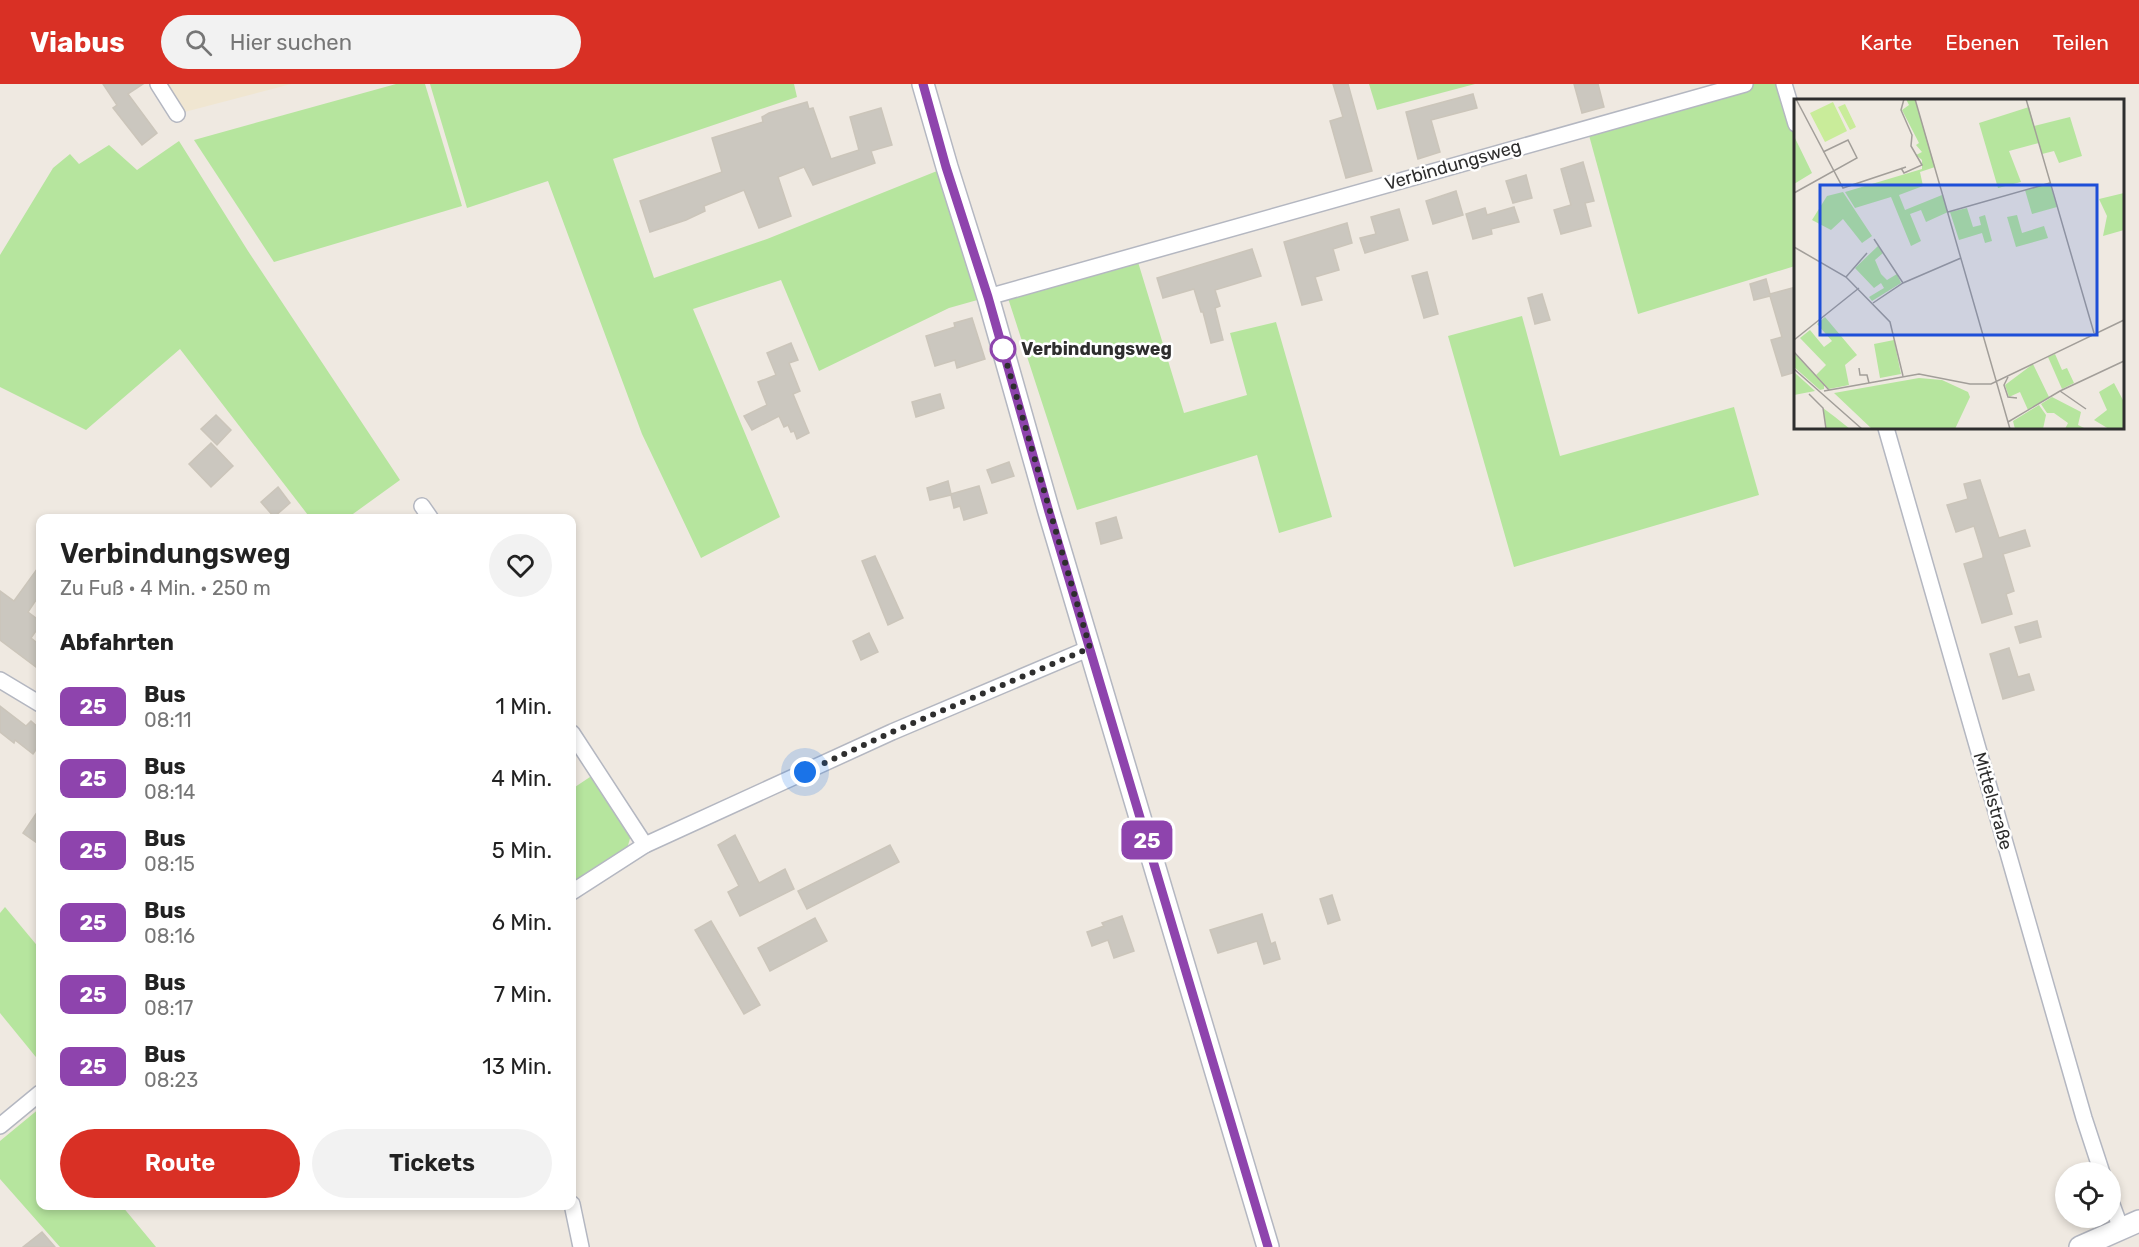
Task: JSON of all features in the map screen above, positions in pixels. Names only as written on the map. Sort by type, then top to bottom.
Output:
[{"type":"main road","points":[[923,84],[1268,1247]]},
{"type":"main road","points":[[2080,1247],[2130,1225]]},
{"type":"street","points":[[158,84],[177,114]]},
{"type":"street","name":"Verbindungsweg","points":[[988,297],[1745,84]]},
{"type":"street","points":[[1784,84],[1794,117]]},
{"type":"street","name":"Mittelstraße","points":[[1886,429],[2098,1162]]},
{"type":"street","points":[[422,506],[428,514]]},
{"type":"street","points":[[576,889],[645,845],[892,732],[1090,648]]},
{"type":"street","points":[[0,680],[36,702]]},
{"type":"street","points":[[576,739],[645,845]]},
{"type":"street","points":[[0,1126],[36,1096]]},
{"type":"street","points":[[573,1210],[581,1247]]},
{"type":"shaded area","points":[[158,84],[291,84],[177,114]]},
{"type":"green space","points":[[396,84],[425,84],[462,206],[274,262],[194,140]]},
{"type":"green space","points":[[430,84],[794,84],[797,97],[613,159],[654,278],[767,239],[947,167],[988,297],[949,308],[819,371],[781,280],[693,309],[780,517],[701,558],[642,434],[548,181],[467,208]]},
{"type":"green space","points":[[1369,84],[1475,84],[1377,110]]},
{"type":"green space","points":[[1745,84],[1784,84],[1794,120],[1794,266],[1638,314],[1587,128]]},
{"type":"green space","points":[[179,141],[248,251],[400,480],[353,514],[307,514],[180,349],[86,430],[0,387],[0,255],[53,168],[70,154],[79,164],[109,145],[137,170]]},
{"type":"green space","points":[[1138,262],[1184,413],[1247,395],[1230,333],[1276,322],[1332,517],[1279,533],[1257,455],[1077,510],[1006,292]]},
{"type":"green space","points":[[1522,316],[1560,456],[1734,407],[1759,495],[1514,567],[1448,336]]},
{"type":"green space","points":[[593,775],[631,835],[627,849],[576,883],[576,786]]},
{"type":"green space","points":[[5,907],[36,944],[36,1057],[0,1013],[0,913]]},
{"type":"green space","points":[[36,1111],[36,1210],[125,1210],[156,1247],[60,1247],[0,1179],[0,1141]]},
{"type":"building","points":[[103,84],[143,84],[128,94],[157,133],[142,145],[113,108],[117,105]]},
{"type":"building","points":[[1333,84],[1348,84],[1372,171],[1346,178],[1330,121],[1343,117]]},
{"type":"building","points":[[1574,84],[1598,84],[1604,107],[1582,113]]},
{"type":"building","points":[[1473,94],[1477,108],[1431,120],[1440,152],[1418,159],[1406,112]]},
{"type":"building","points":[[807,102],[809,109],[813,108],[831,159],[859,150],[850,117],[881,108],[892,145],[871,151],[875,163],[813,185],[804,167],[778,177],[791,216],[759,228],[744,190],[704,206],[705,211],[686,220],[650,232],[640,201],[722,172],[712,138],[763,122],[762,117],[769,113]]},
{"type":"building","points":[[1583,162],[1594,201],[1585,203],[1591,226],[1561,234],[1554,210],[1571,205],[1561,169]]},
{"type":"building","points":[[1526,175],[1532,198],[1513,203],[1506,181]]},
{"type":"building","points":[[1456,191],[1463,215],[1433,224],[1426,201]]},
{"type":"building","points":[[1514,207],[1519,222],[1491,229],[1492,234],[1473,239],[1466,214],[1485,208],[1487,215]]},
{"type":"building","points":[[1399,209],[1408,240],[1365,253],[1360,238],[1376,234],[1371,217]]},
{"type":"building","points":[[1347,223],[1352,243],[1333,249],[1339,270],[1315,277],[1322,300],[1302,305],[1284,242]]},
{"type":"building","points":[[1252,249],[1261,276],[1215,290],[1220,306],[1215,308],[1223,340],[1211,343],[1194,289],[1163,298],[1157,278]]},
{"type":"building","points":[[1427,272],[1438,314],[1424,318],[1412,276]]},
{"type":"building","points":[[1766,279],[1770,294],[1794,288],[1794,373],[1782,376],[1771,340],[1782,337],[1770,296],[1754,300],[1750,284]]},
{"type":"building","points":[[1542,294],[1550,320],[1535,324],[1528,298]]},
{"type":"building","points":[[972,318],[985,359],[957,368],[955,360],[935,366],[926,336],[955,327],[954,323]]},
{"type":"building","points":[[791,343],[798,360],[789,363],[800,391],[793,394],[809,433],[797,439],[794,431],[791,432],[788,425],[784,427],[779,416],[752,430],[744,416],[767,405],[758,382],[776,375],[767,353]]},
{"type":"building","points":[[940,394],[944,408],[916,417],[912,402]]},
{"type":"building","points":[[216,415],[231,430],[217,445],[201,429]]},
{"type":"building","points":[[211,443],[233,466],[211,487],[189,464]]},
{"type":"building","points":[[1009,462],[1014,476],[992,483],[987,470]]},
{"type":"building","points":[[1980,480],[1999,538],[2025,530],[2030,546],[2003,554],[2014,591],[2006,594],[2012,614],[1982,623],[1964,564],[1983,558],[1983,555],[1974,526],[1956,532],[1947,505],[1968,499],[1964,484]]},
{"type":"building","points":[[948,481],[951,494],[979,486],[987,513],[964,520],[960,506],[954,508],[951,495],[930,500],[927,488]]},
{"type":"building","points":[[278,487],[290,503],[277,514],[271,514],[261,502]]},
{"type":"building","points":[[1116,517],[1122,538],[1101,544],[1096,523]]},
{"type":"building","points":[[875,556],[903,618],[888,625],[862,561]]},
{"type":"building","points":[[36,571],[36,600],[28,612],[36,618],[36,631],[31,638],[36,642],[36,667],[0,640],[0,591],[14,601]]},
{"type":"building","points":[[2037,621],[2041,637],[2020,643],[2015,627]]},
{"type":"building","points":[[869,633],[878,652],[861,660],[853,641]]},
{"type":"building","points":[[2009,648],[2018,677],[2029,674],[2034,690],[2003,699],[1990,654]]},
{"type":"building","points":[[0,706],[26,726],[31,721],[36,725],[36,750],[33,754],[0,732]]},
{"type":"building","points":[[36,814],[36,842],[23,833]]},
{"type":"building","points":[[735,835],[759,883],[785,869],[794,889],[740,916],[728,892],[739,886],[718,845]]},
{"type":"building","points":[[890,845],[899,862],[807,909],[798,891]]},
{"type":"building","points":[[1332,895],[1340,920],[1328,924],[1320,899]]},
{"type":"building","points":[[1262,914],[1271,944],[1275,942],[1280,959],[1264,964],[1257,941],[1218,953],[1210,930]]},
{"type":"building","points":[[1122,916],[1134,951],[1114,958],[1108,940],[1092,946],[1087,932],[1104,926],[1102,923]]},
{"type":"building","points":[[815,918],[827,941],[770,971],[758,948]]},
{"type":"building","points":[[711,921],[760,1005],[744,1014],[695,930]]},
{"type":"building","points":[[42,1232],[55,1247],[23,1247]]},
{"type":"bus line","name":"25","points":[[923,84],[1268,1247]]},
{"type":"place","name":"Verbindungsweg","points":[[1003,349]]},
{"type":"route","points":[[805,772],[892,732],[1090,648],[1000,340],[1003,349]]}]
